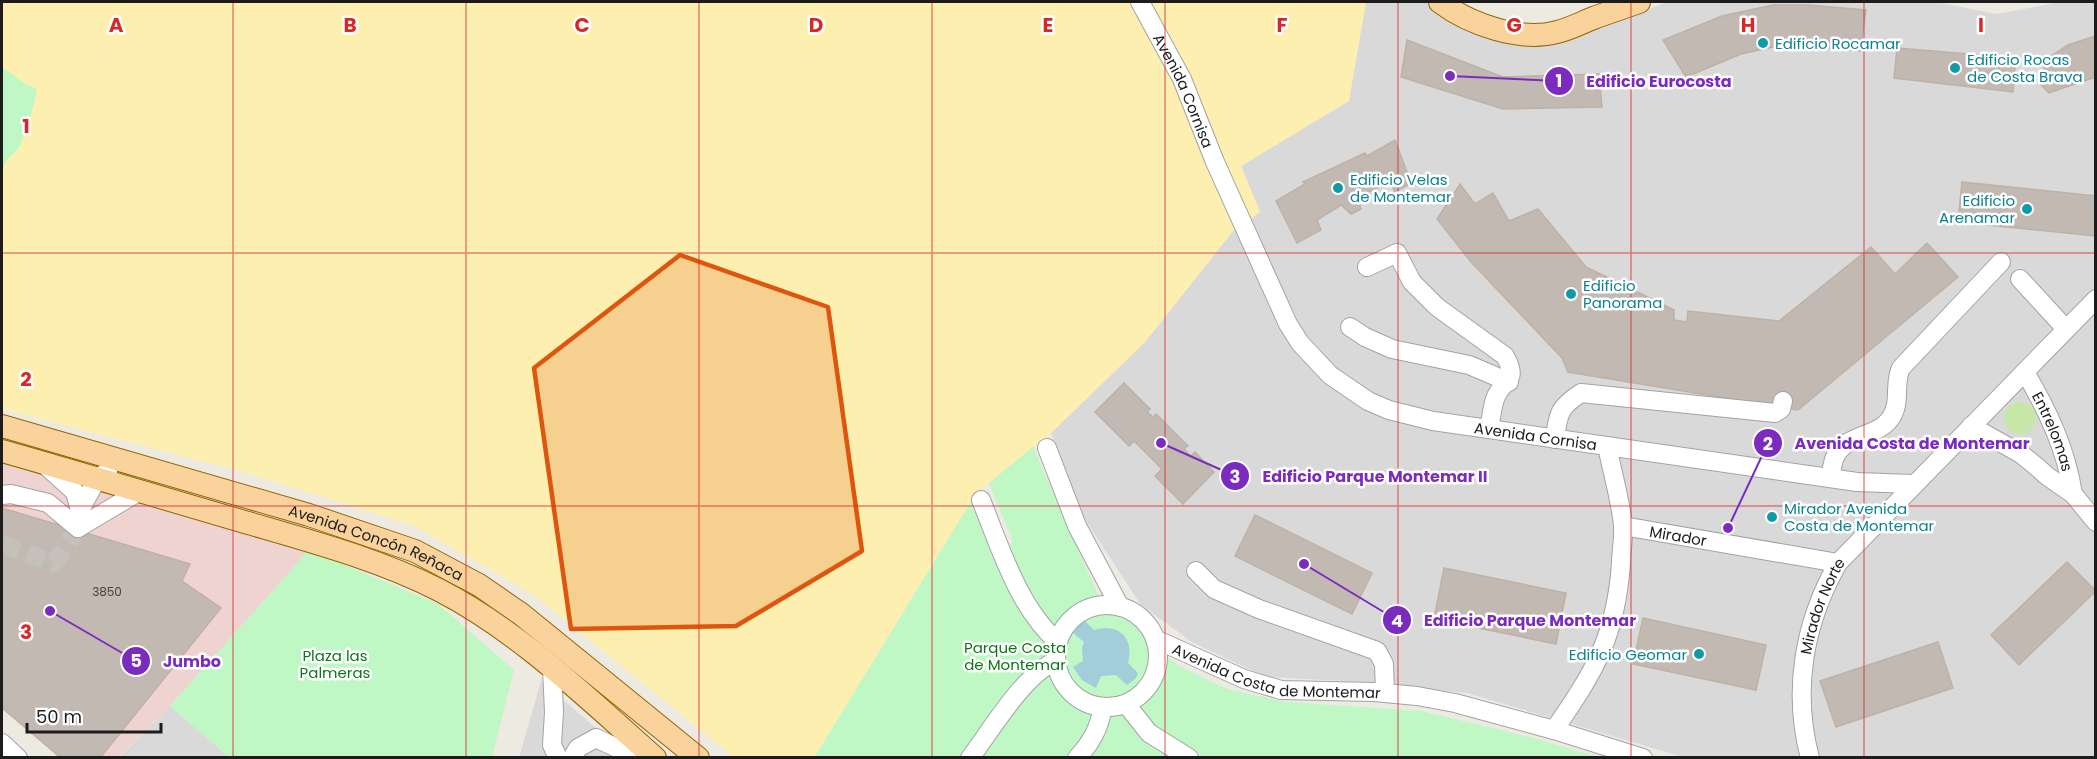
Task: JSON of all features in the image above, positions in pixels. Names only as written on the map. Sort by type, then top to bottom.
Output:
[{"type":"main road","points":[[1440,2],[1457,13],[1491,28],[1515,33],[1540,34],[1556,33],[1639,2]]},
{"type":"main road","name":"Avenida Concón Reñaca","points":[[2,426],[320,519],[415,551],[479,585],[521,614],[698,758]]},
{"type":"main road","name":"Avenida Concón Reñaca","points":[[2,451],[314,542],[393,568],[440,591],[490,620],[574,687],[652,755]]},
{"type":"street","name":"Avenida Cornisa","points":[[1140,2],[1182,79],[1218,171],[1288,324],[1299,343],[1330,375],[1368,401],[1411,417],[1489,429],[1857,482],[1914,484]]},
{"type":"street","points":[[1367,267],[1397,253],[1412,282],[1437,308],[1504,356],[1511,368],[1509,382],[1495,397],[1489,429]]},
{"type":"street","points":[[1830,478],[1835,456],[1840,449],[1853,440],[1878,430],[1889,421],[1897,399],[1898,374],[1901,368],[2001,262]]},
{"type":"street","points":[[2020,279],[2066,329]]},
{"type":"street","points":[[1914,484],[2096,299]]},
{"type":"street","points":[[1350,327],[1365,337],[1392,349],[1469,366],[1509,382]]},
{"type":"street","name":"Entrelomas","points":[[2025,372],[2048,410],[2070,474],[2073,494]]},
{"type":"street","points":[[1555,439],[1558,416],[1565,403],[1581,393],[1775,413],[1781,409],[1783,401]]},
{"type":"street","name":"Entrelomas","points":[[1971,426],[2020,454],[2073,494],[2096,522]]},
{"type":"street","points":[[1554,729],[1583,688],[1600,658],[1613,622],[1620,580],[1623,526],[1607,446]]},
{"type":"street","points":[[1047,448],[1077,526],[1120,607]]},
{"type":"street","points":[[44,463],[75,492],[79,519]]},
{"type":"street","points":[[79,519],[97,478],[113,469],[180,478]]},
{"type":"street","name":"Mirador Norte","points":[[1810,758],[1801,700],[1804,654],[1817,607],[1838,563],[1914,484]]},
{"type":"street","points":[[79,519],[140,491]]},
{"type":"street","points":[[2,495],[11,494],[48,503],[79,519]]},
{"type":"street","points":[[981,500],[1012,575],[1036,619],[1058,642]]},
{"type":"street","name":"Mirador","points":[[1623,526],[1838,563]]},
{"type":"street","points":[[1196,571],[1214,589],[1259,609],[1377,651],[1384,664],[1385,693]]},
{"type":"street","points":[[1120,607],[1135,614],[1147,624],[1155,639],[1158,654],[1156,670],[1139,696],[1126,704],[1103,707],[1077,698],[1063,681],[1056,661],[1058,642],[1065,628],[1076,616],[1089,608],[1120,607]]},
{"type":"street","name":"Avenida Costa de Montemar","points":[[1155,639],[1244,679],[1281,690],[1385,693],[1455,703],[1554,729],[1643,758]]},
{"type":"street","points":[[970,758],[1031,677],[1056,661]]},
{"type":"street","points":[[552,669],[554,712],[552,745],[558,758]]},
{"type":"street","points":[[554,712],[574,687],[583,681],[613,687]]},
{"type":"street","points":[[1126,704],[1149,733],[1189,758]]},
{"type":"street","points":[[1077,758],[1090,744],[1099,727],[1103,707]]},
{"type":"street","points":[[573,758],[578,748],[597,738],[617,748],[652,755]]},
{"type":"street","points":[[2,744],[18,758]]},
{"type":"highlighted area","points":[[680,255],[828,307],[862,551],[736,626],[571,629],[534,368]]},
{"type":"shaded area","points":[[1366,2],[1427,2],[1487,37],[1625,18],[1667,2],[1935,2],[1997,14],[2060,2],[2095,2],[2095,757],[1683,757],[1467,693],[1348,681],[1265,677],[1192,642],[1141,605],[1084,518],[1051,433],[1145,342],[1233,231],[1260,212],[1241,166],[1348,101]]},
{"type":"shaded area","points":[[2,464],[309,550],[170,706],[119,757],[61,757],[2,708]]},
{"type":"shaded area","points":[[541,681],[630,757],[519,758]]},
{"type":"shaded area","points":[[170,706],[229,757],[119,758]]},
{"type":"green space","points":[[2,67],[37,89],[31,116],[21,143],[5,163],[2,173]]},
{"type":"green space","points":[[2020,402],[2031,407],[2036,418],[2031,429],[2020,434],[2009,429],[2004,418],[2009,407]]},
{"type":"green space","name":"Parque Costa de Montemar","points":[[1033,447],[1099,597],[1139,624],[1149,646],[1185,669],[1227,689],[1286,702],[1421,711],[1533,738],[1598,757],[814,758],[972,500],[1000,555],[1013,541],[989,483]]},
{"type":"green space","name":"Plaza las Palmeras","points":[[309,550],[438,604],[514,670],[492,757],[229,757],[170,706]]},
{"type":"sand","points":[[2,2],[1366,2],[1349,101],[1241,166],[1260,212],[1233,231],[1145,342],[1051,433],[976,493],[814,758],[734,757],[534,595],[412,525],[247,473],[2,409]]},
{"type":"water","points":[[1084,620],[1094,630],[1110,628],[1117,630],[1127,639],[1130,654],[1128,663],[1138,673],[1136,678],[1127,685],[1116,675],[1101,676],[1096,688],[1082,680],[1073,667],[1083,661],[1084,642],[1073,633]]},
{"type":"building","name":"Edificio Rocamar","points":[[1773,5],[1808,5],[1866,10],[1860,51],[1808,46],[1778,46],[1741,54],[1686,77],[1663,40],[1722,16]]},
{"type":"building","points":[[2095,36],[2096,77],[2049,93],[2041,85],[2045,60],[2068,45]]},
{"type":"building","points":[[1407,40],[1503,77],[1599,74],[1602,107],[1503,109],[1401,77]]},
{"type":"building","name":"Edificio Rocas de Costa Brava","points":[[1897,48],[2016,58],[2013,92],[1894,78]]},
{"type":"building","name":"Edificio Velas de Montemar","points":[[1395,140],[1411,183],[1395,192],[1390,182],[1358,197],[1361,209],[1351,214],[1341,205],[1317,220],[1321,230],[1297,243],[1276,201],[1305,184],[1303,182],[1365,153],[1367,156]]},
{"type":"building","name":"Edificio Arenamar","points":[[1962,182],[2096,196],[2095,236],[1958,222]]},
{"type":"building","name":"Edificio Panorama","points":[[1460,184],[1475,204],[1493,193],[1509,221],[1538,209],[1586,267],[1674,310],[1674,320],[1687,322],[1688,311],[1779,321],[1871,247],[1895,274],[1927,243],[1958,277],[1798,410],[1568,372],[1562,358],[1471,262],[1437,219]]},
{"type":"building","points":[[1124,383],[1150,409],[1147,412],[1153,417],[1156,414],[1188,446],[1184,449],[1191,456],[1195,452],[1214,472],[1183,504],[1155,476],[1162,469],[1134,441],[1129,446],[1095,412]]},
{"type":"building","points":[[2,508],[190,564],[182,581],[221,608],[100,758],[61,758],[2,708]]},
{"type":"building","points":[[1255,515],[1372,573],[1352,614],[1235,556]]},
{"type":"building","points":[[2067,562],[2096,591],[2019,665],[1991,635]]},
{"type":"building","points":[[1444,568],[1566,593],[1556,644],[1434,619]]},
{"type":"building","name":"Edificio Geomar","points":[[1643,618],[1766,645],[1756,690],[1633,664]]},
{"type":"building","points":[[1938,642],[1953,688],[1836,727],[1820,681]]},
{"type":"tunnel","points":[[2,544],[54,563],[78,528]]},
{"type":"place","name":"Edificio Rocamar","points":[[1763,43]]},
{"type":"place","name":"Edificio Rocas de Costa Brava","points":[[1955,68]]},
{"type":"place","name":"Edificio Eurocosta","points":[[1450,76]]},
{"type":"place","name":"Edificio Velas de Montemar","points":[[1338,188]]},
{"type":"place","name":"Edificio Arenamar","points":[[2027,209]]},
{"type":"place","name":"Edificio Panorama","points":[[1571,294]]},
{"type":"place","name":"Edificio Parque Montemar II","points":[[1161,443]]},
{"type":"place","name":"Mirador Avenida Costa de Montemar","points":[[1772,517]]},
{"type":"place","name":"Avenida Costa de Montemar","points":[[1728,528]]},
{"type":"place","name":"Edificio Parque Montemar","points":[[1304,564]]},
{"type":"place","name":"Jumbo","points":[[50,611]]},
{"type":"place","name":"Edificio Geomar","points":[[1699,654]]}]
